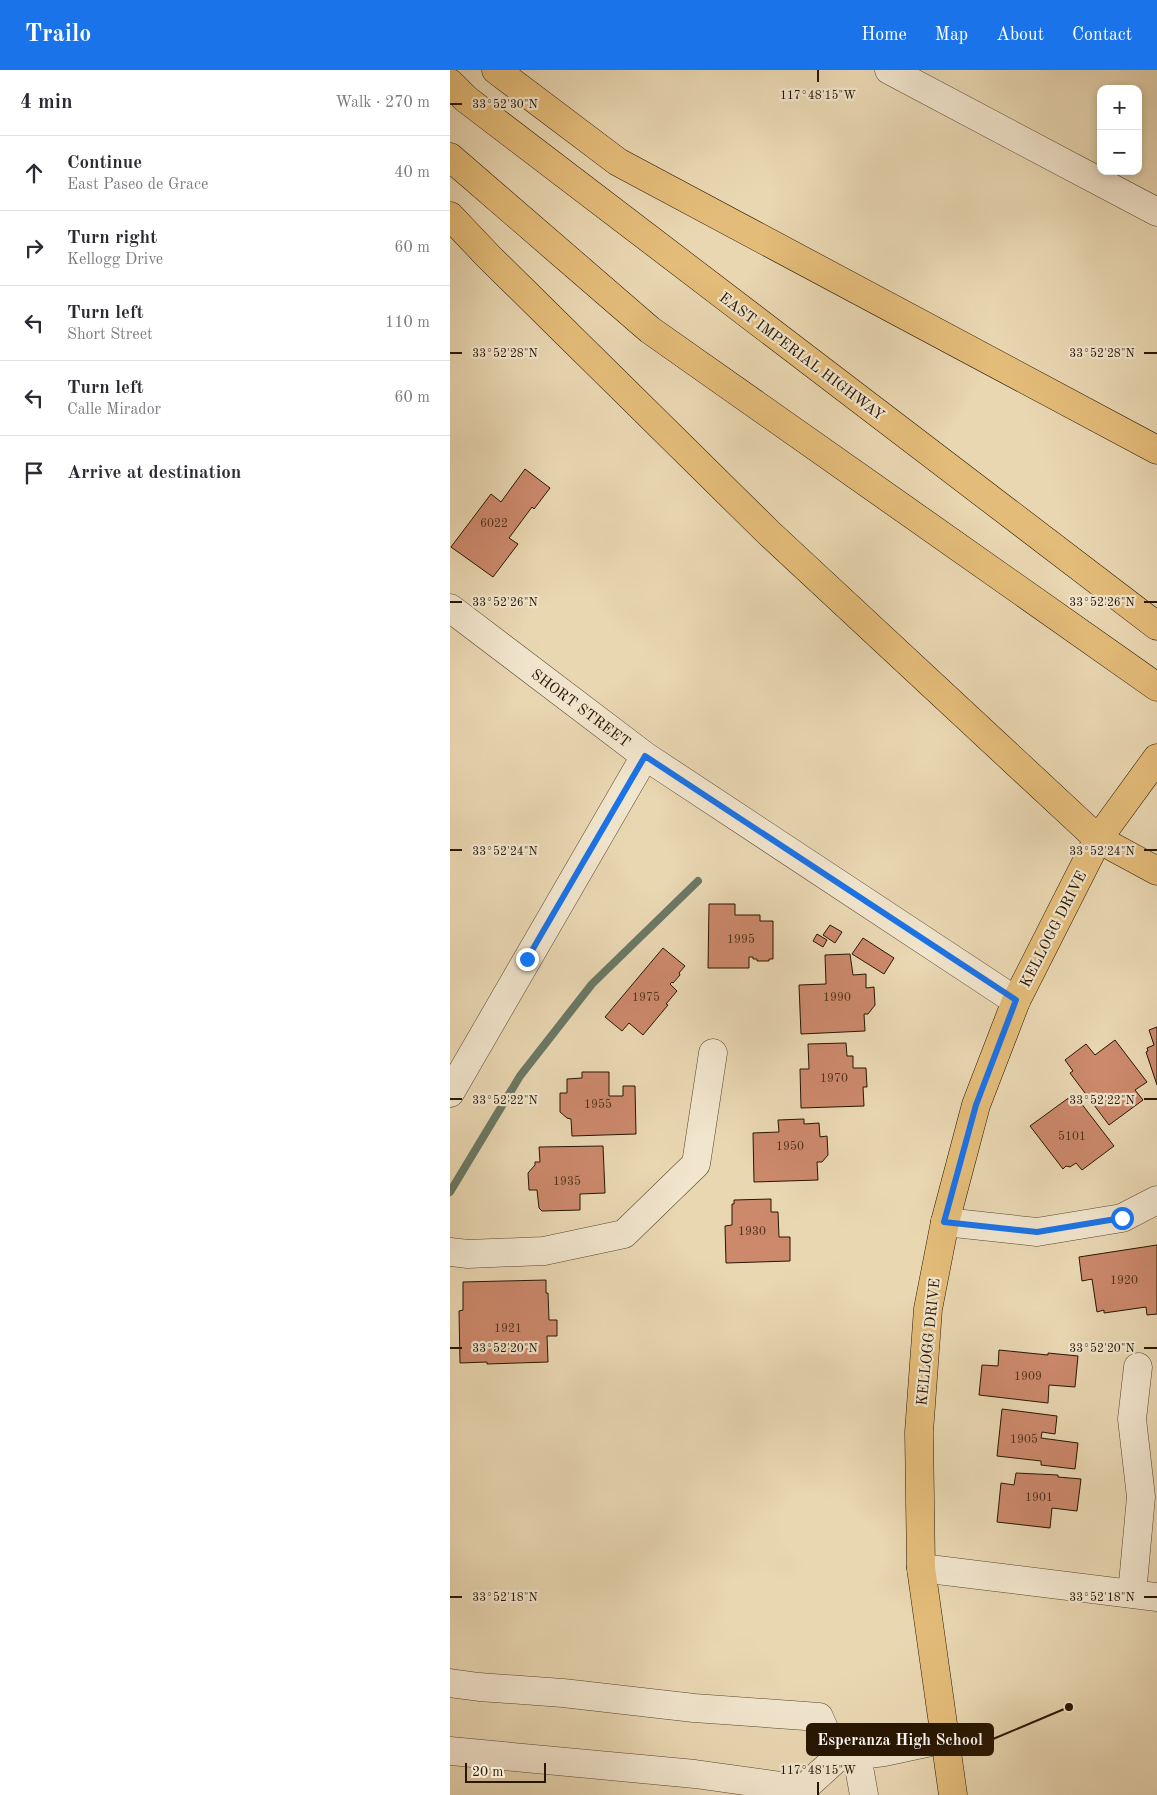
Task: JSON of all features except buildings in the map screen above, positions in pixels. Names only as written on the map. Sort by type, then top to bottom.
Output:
[{"type":"main road","points":[[496,70],[618,162],[1157,450]]},
{"type":"main road","name":"EAST IMPERIAL HIGHWAY","points":[[450,83],[466,99],[1149,620]]},
{"type":"main road","points":[[450,157],[650,330],[1157,687]]},
{"type":"main road","points":[[450,216],[488,256],[769,533],[1098,839],[1157,871]]},
{"type":"main road","name":"KELLOGG DRIVE","points":[[953,1795],[921,1568],[919,1432],[928,1309],[944,1222],[976,1105],[1016,1000],[1098,839],[1157,758]]},
{"type":"street","points":[[889,70],[1157,212]]},
{"type":"street","name":"SHORT STREET","points":[[450,608],[645,756],[1016,1000]]},
{"type":"street","points":[[450,1093],[645,756]]},
{"type":"street","points":[[450,1252],[468,1254],[544,1251],[624,1234],[696,1164],[712,1053]]},
{"type":"street","points":[[944,1222],[1037,1232],[1122,1218],[1157,1200]]},
{"type":"street","points":[[921,1568],[1144,1596],[1141,1497],[1132,1419],[1138,1367]]},
{"type":"street","points":[[450,1683],[563,1693],[694,1708],[819,1717],[847,1757],[864,1795]]},
{"type":"street","points":[[450,1751],[695,1774],[803,1789],[847,1757],[945,1740]]},
{"type":"waterway","points":[[450,1192],[520,1076],[592,984],[698,881]]},
{"type":"place","name":"Esperanza High School","points":[[1069,1707]]},
{"type":"route","points":[[527,959],[645,756],[1016,1000],[976,1105],[944,1222],[1037,1232],[1122,1218]]}]
